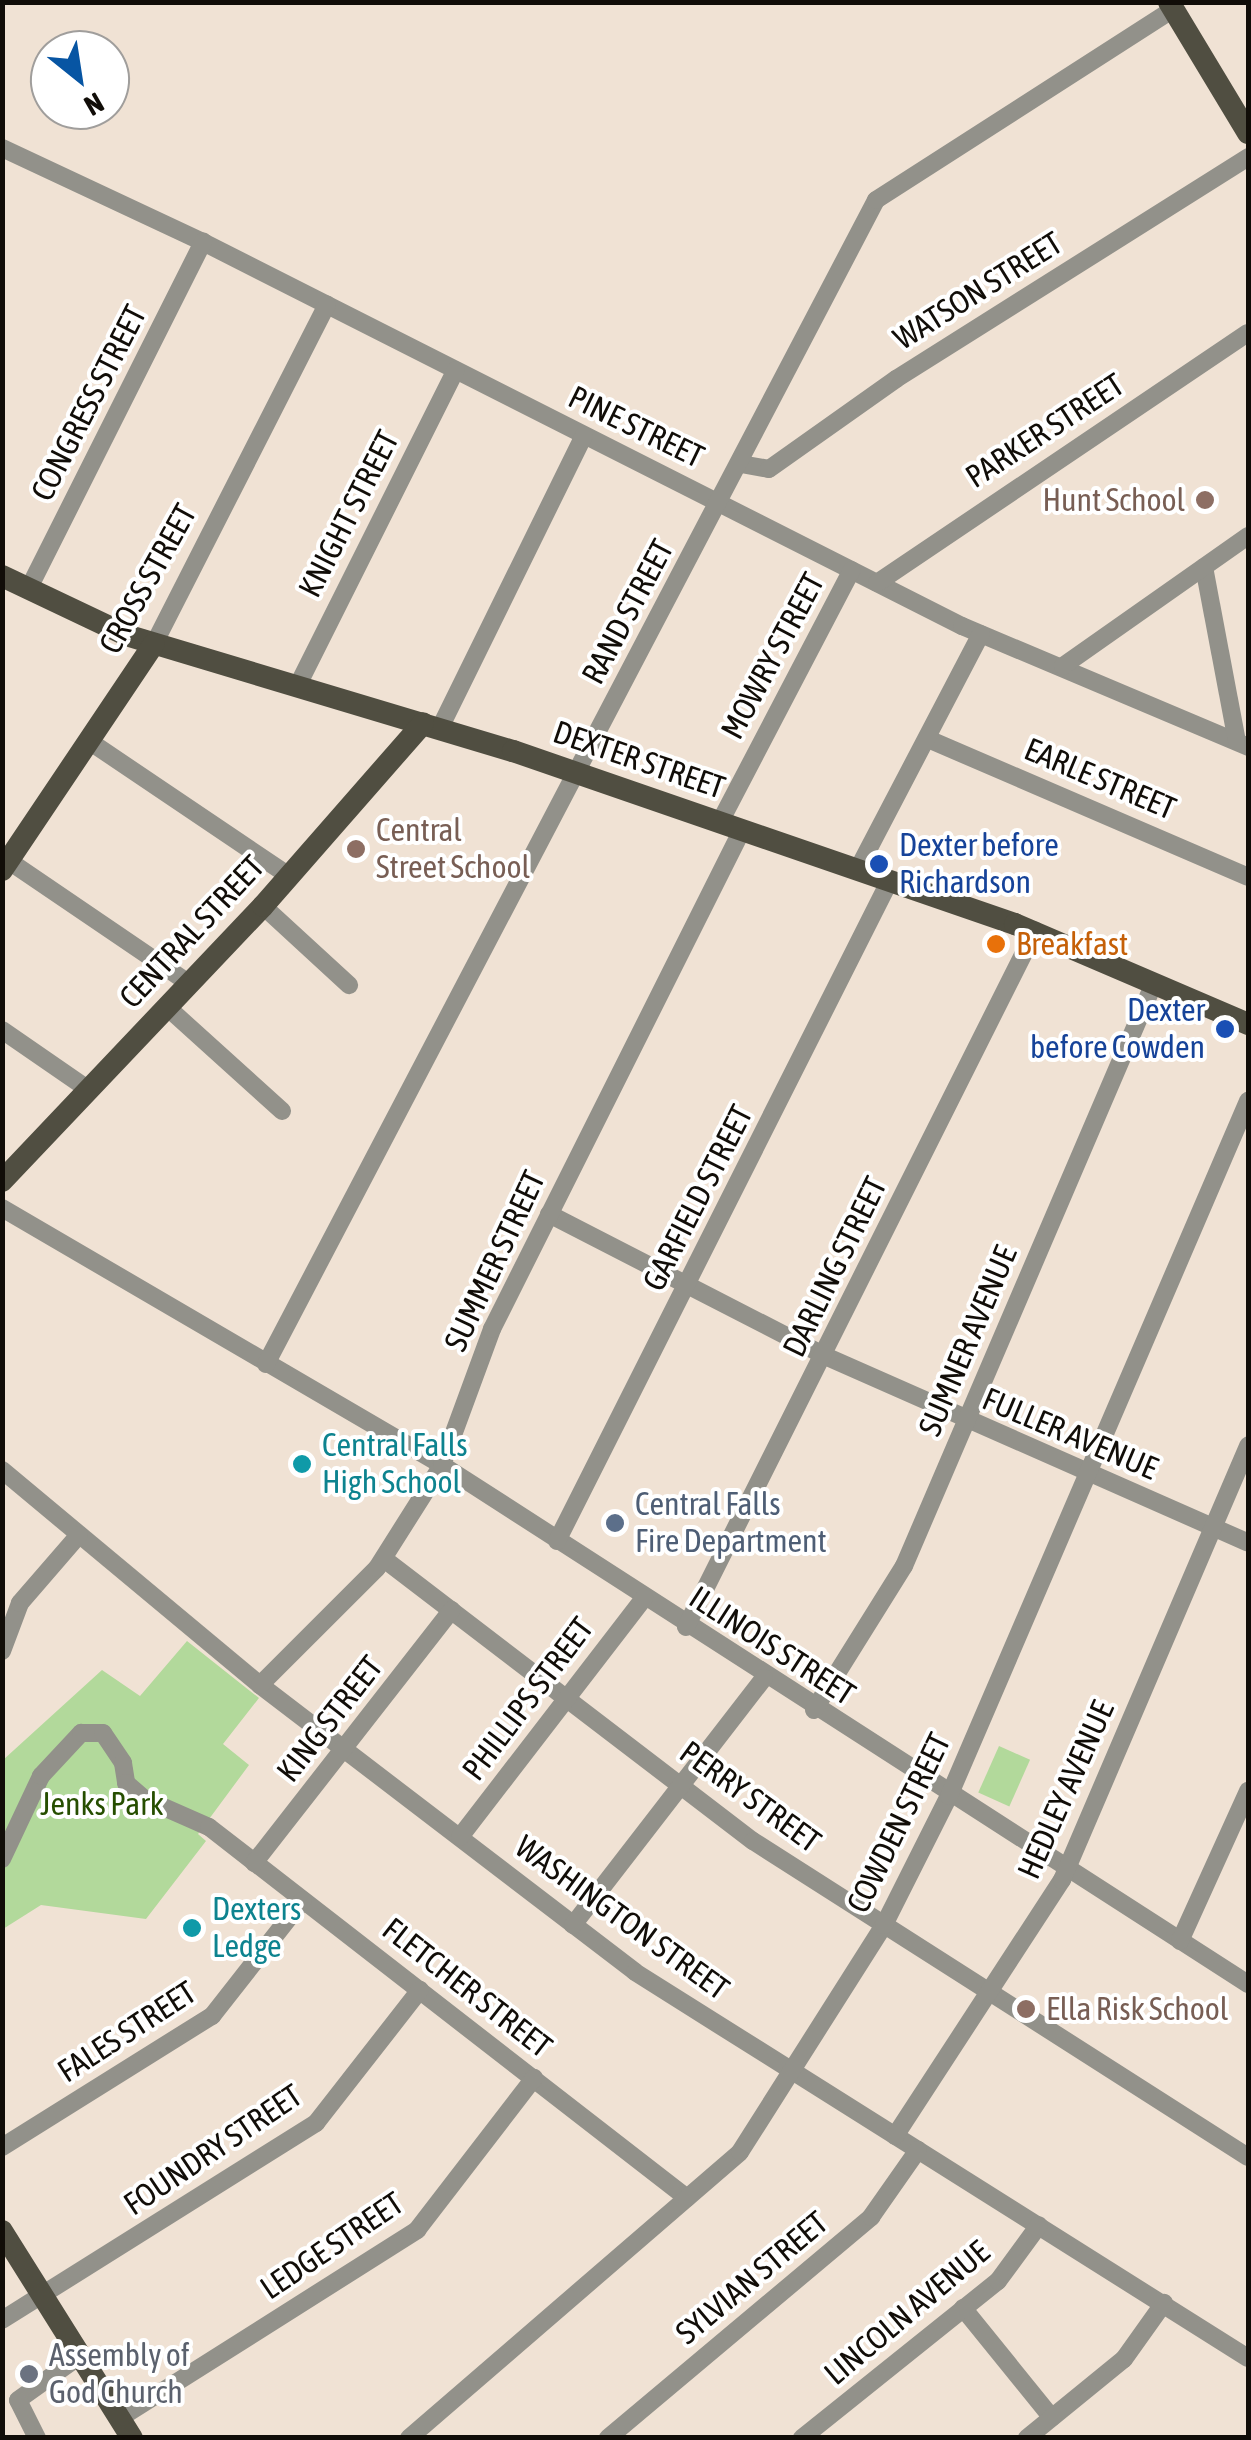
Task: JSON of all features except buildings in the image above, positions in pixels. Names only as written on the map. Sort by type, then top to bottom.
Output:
[{"type":"main road","points":[[1171,6],[1248,133]]},
{"type":"main road","name":"DEXTER STREET","points":[[2,576],[154,644],[576,772],[890,880],[1034,932],[1248,1024]]},
{"type":"main road","name":"CROSS STREET","points":[[6,865],[154,644]]},
{"type":"main road","name":"CENTRAL STREET","points":[[2,1180],[431,726]]},
{"type":"main road","points":[[2,2231],[126,2428]]},
{"type":"street","name":"RAND STREET","points":[[266,1364],[884,190],[1171,6]]},
{"type":"street","name":"PINE STREET","points":[[2,148],[203,242],[981,634],[1243,744]]},
{"type":"street","name":"WATSON STREET","points":[[741,464],[768,469],[896,378],[1248,157]]},
{"type":"street","name":"CONGRESS STREET","points":[[28,590],[203,242]]},
{"type":"street","name":"CROSS STREET","points":[[154,644],[326,305]]},
{"type":"street","name":"PARKER STREET","points":[[877,582],[1248,333]]},
{"type":"street","name":"KNIGHT STREET","points":[[298,686],[456,370]]},
{"type":"street","name":"CENTRAL STREET","points":[[431,726],[584,435]]},
{"type":"street","points":[[1063,666],[1248,536]]},
{"type":"street","points":[[1204,566],[1243,744]]},
{"type":"street","name":"MOWRY STREET","points":[[731,826],[852,570]]},
{"type":"street","points":[[858,870],[981,634]]},
{"type":"street","name":"EARLE STREET","points":[[928,738],[1248,877]]},
{"type":"street","points":[[89,741],[289,876]]},
{"type":"street","name":"SUMMER STREET","points":[[260,1684],[384,1559],[442,1465],[492,1329],[731,826]]},
{"type":"street","points":[[6,865],[190,984]]},
{"type":"street","name":"GARFIELD STREET","points":[[557,1542],[890,880]]},
{"type":"street","points":[[262,906],[350,986]]},
{"type":"street","name":"DARLING STREET","points":[[686,1628],[1034,932]]},
{"type":"street","name":"SUMNER AVENUE","points":[[814,1710],[892,1587],[968,1423],[1154,983]]},
{"type":"street","points":[[167,1007],[282,1111]]},
{"type":"street","points":[[2,1030],[89,1090]]},
{"type":"street","name":"COWDEN STREET","points":[[409,2438],[740,2152],[884,1925],[949,1796],[1248,1101]]},
{"type":"street","name":"ILLINOIS STREET","points":[[2,1208],[442,1465],[686,1628],[1248,1984]]},
{"type":"street","name":"FULLER AVENUE","points":[[549,1214],[825,1356],[968,1423],[1248,1543]]},
{"type":"street","name":"HEDLEY AVENUE","points":[[896,2136],[1066,1870],[1248,1445]]},
{"type":"street","name":"WASHINGTON STREET","points":[[2,1470],[260,1684],[574,1925],[792,2070],[1248,2358]]},
{"type":"street","points":[[2,1651],[20,1603],[79,1535]]},
{"type":"street","name":"PERRY STREET","points":[[384,1559],[681,1786],[884,1925],[1248,2157]]},
{"type":"street","name":"PHILLIPS STREET","points":[[460,1837],[644,1598]]},
{"type":"street","name":"KING STREET","points":[[254,1863],[452,1610]]},
{"type":"street","points":[[574,1925],[764,1678]]},
{"type":"street","name":"FLETCHER STREET","points":[[2,1859],[42,1776],[86,1730],[110,1740],[126,1783],[143,1798],[208,1827],[688,2198]]},
{"type":"street","points":[[1180,1942],[1248,1791]]},
{"type":"street","name":"FALES STREET","points":[[2,2147],[212,2016],[303,1900]]},
{"type":"street","name":"FOUNDRY STREET","points":[[2,2320],[316,2123],[420,1990]]},
{"type":"street","name":"LEDGE STREET","points":[[126,2428],[417,2230],[534,2078]]},
{"type":"street","name":"SYLVIAN STREET","points":[[608,2438],[871,2217],[918,2150]]},
{"type":"street","name":"LINCOLN AVENUE","points":[[802,2438],[1012,2268],[1039,2225]]},
{"type":"street","points":[[1027,2438],[1124,2360],[1164,2303]]},
{"type":"street","points":[[963,2308],[1052,2418]]},
{"type":"street","points":[[37,2438],[18,2400],[81,2355]]},
{"type":"green space","name":"Jenks Park","points":[[187,1641],[259,1698],[223,1744],[249,1765],[198,1834],[206,1841],[146,1919],[41,1905],[3,1929],[3,1760],[102,1670],[140,1696]]},
{"type":"green space","points":[[999,1746],[1030,1760],[1009,1806],[978,1793]]},
{"type":"place","name":"Hunt School","points":[[1205,500]]},
{"type":"place","name":"Central Street School","points":[[356,849]]},
{"type":"place","name":"Dexter before Richardson","points":[[879,864]]},
{"type":"place","name":"Breakfast","points":[[996,944]]},
{"type":"place","name":"Dexter before Cowden","points":[[1225,1029]]},
{"type":"place","name":"Central Falls High School","points":[[302,1464]]},
{"type":"place","name":"Central Falls Fire Department","points":[[615,1523]]},
{"type":"place","name":"Dexters Ledge","points":[[192,1928]]},
{"type":"place","name":"Ella Risk School","points":[[1026,2009]]},
{"type":"place","name":"Assembly of God Church","points":[[29,2374]]}]
